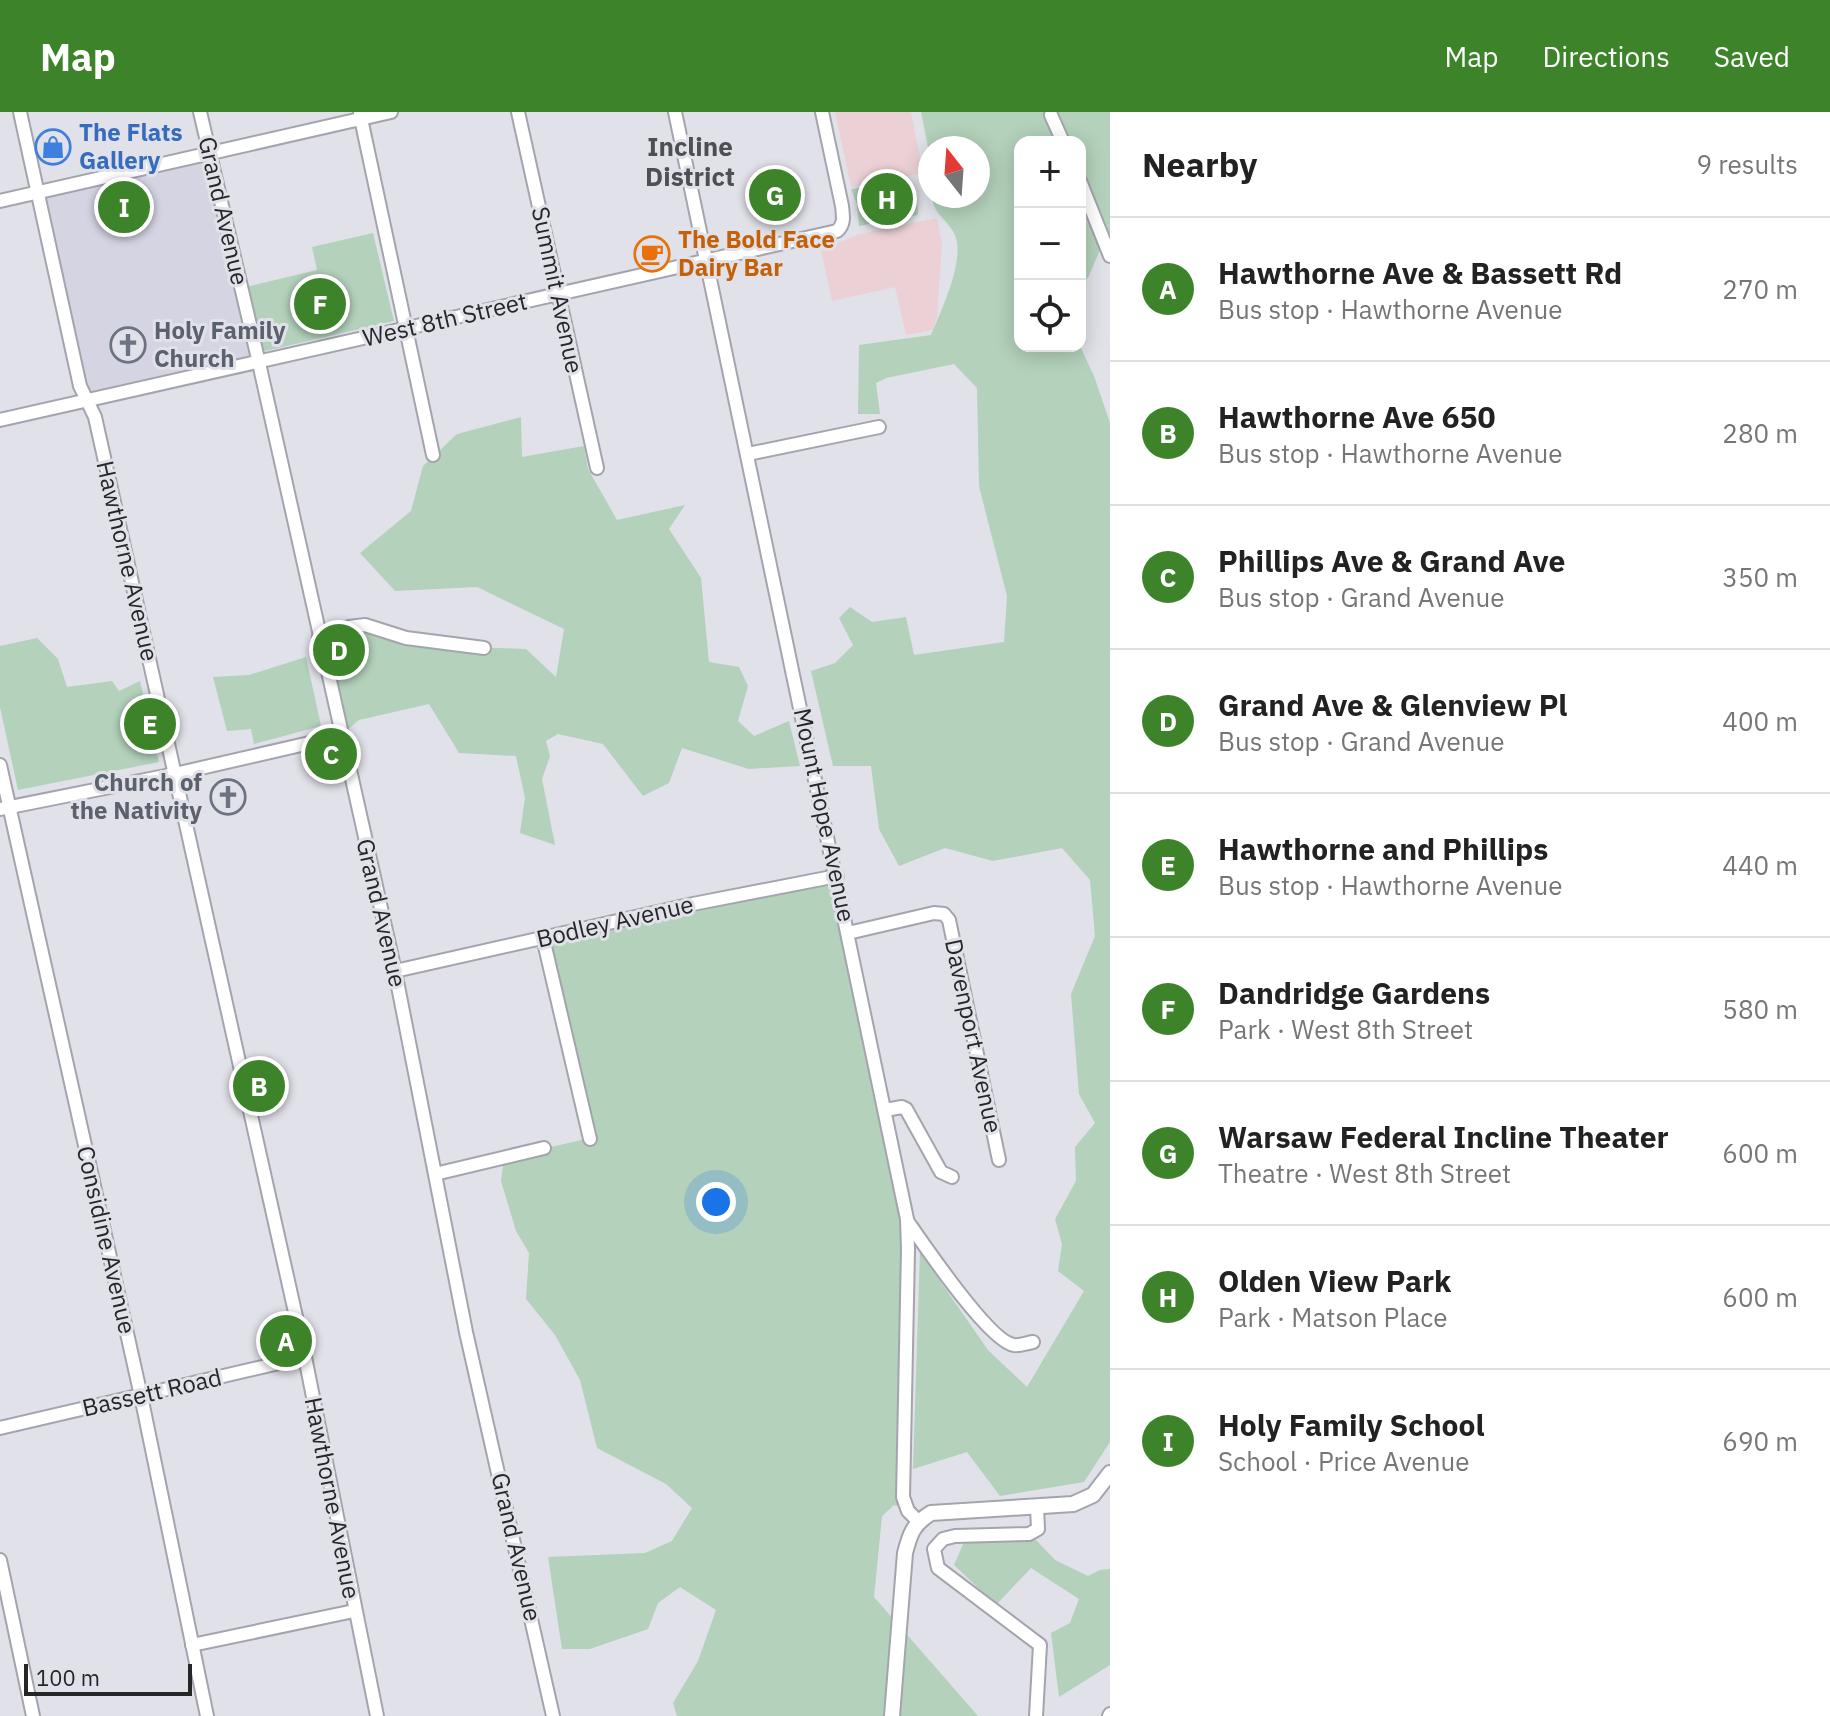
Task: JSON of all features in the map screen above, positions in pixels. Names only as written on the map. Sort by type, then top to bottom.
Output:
[{"type":"street","name":"Hawthorne Avenue","points":[[20,112],[80,386],[95,417],[305,1357],[377,1716]]},
{"type":"street","name":"Grand Avenue","points":[[200,112],[395,971],[466,1332],[553,1716]]},
{"type":"street","points":[[0,201],[209,154],[360,115],[391,112]]},
{"type":"street","name":"Summit Avenue","points":[[518,112],[597,468]]},
{"type":"street","name":"Mount Hope Avenue","points":[[675,112],[907,1219],[903,1497],[908,1511],[918,1521]]},
{"type":"street","name":"West 8th Street","points":[[0,420],[837,231],[842,227],[842,206],[822,112]]},
{"type":"street","points":[[360,115],[433,455]]},
{"type":"street","points":[[1051,115],[1060,136]]},
{"type":"street","points":[[1086,196],[1110,256]]},
{"type":"street","points":[[748,454],[879,427]]},
{"type":"street","points":[[319,637],[365,625],[406,638],[484,648]]},
{"type":"street","points":[[5,808],[175,774],[340,736]]},
{"type":"street","name":"Considine Avenue","points":[[0,765],[5,808],[141,1396],[207,1716]]},
{"type":"street","name":"Bodley Avenue","points":[[395,971],[693,904],[837,876]]},
{"type":"street","name":"Davenport Avenue","points":[[848,933],[934,913],[944,914],[949,920],[999,1160]]},
{"type":"street","points":[[543,938],[590,1139]]},
{"type":"street","points":[[885,1110],[906,1109],[941,1172],[952,1177]]},
{"type":"street","points":[[435,1174],[544,1148]]},
{"type":"street","points":[[907,1219],[939,1266],[1001,1339],[1015,1346],[1033,1342]]},
{"type":"street","name":"Bassett Road","points":[[0,1428],[305,1357]]},
{"type":"street","points":[[892,1716],[905,1553],[910,1531],[918,1521],[931,1513],[1083,1501],[1097,1491],[1110,1473]]},
{"type":"street","points":[[1036,1716],[1040,1645],[938,1568],[934,1549],[943,1539],[955,1536],[1029,1534],[1038,1529],[1037,1507]]},
{"type":"street","points":[[0,1560],[33,1716]]},
{"type":"street","points":[[192,1645],[354,1611]]},
{"type":"shaded area","points":[[835,112],[911,112],[918,148],[918,174],[851,187]]},
{"type":"shaded area","points":[[209,154],[259,363],[86,400],[39,193]]},
{"type":"shaded area","points":[[937,218],[942,243],[937,317],[933,330],[906,335],[895,287],[832,301],[821,250],[859,234]]},
{"type":"green space","points":[[921,112],[1110,112],[1110,244],[1100,250],[1086,279],[1086,136],[1014,136],[1014,352],[1083,352],[1110,423],[1110,1442],[1084,1482],[1000,1496],[967,1452],[913,1469],[920,1252],[988,1350],[1027,1387],[1084,1291],[1058,1271],[1062,1244],[1055,1219],[1076,1181],[1075,1147],[1095,1123],[1079,1094],[1071,994],[1095,936],[1090,880],[1062,848],[993,861],[945,848],[899,866],[879,829],[871,766],[833,766],[811,671],[835,663],[853,645],[839,618],[850,607],[872,622],[906,617],[914,655],[1004,642],[1007,596],[979,486],[977,388],[954,364],[886,378],[876,383],[880,414],[858,414],[859,345],[931,335],[946,299],[955,269],[957,243],[951,228],[936,208],[990,208],[990,136],[926,136]]},
{"type":"green space","points":[[910,180],[917,194],[918,215],[859,226],[857,204],[851,189]]},
{"type":"green space","points":[[373,233],[394,321],[261,352],[246,287],[317,270],[312,247]]},
{"type":"green space","points":[[521,417],[522,457],[584,446],[588,469],[617,520],[685,505],[669,529],[701,578],[709,662],[739,667],[748,686],[738,721],[754,736],[789,721],[800,766],[749,769],[682,748],[669,783],[643,796],[603,744],[558,734],[546,741],[550,756],[542,779],[555,845],[520,833],[525,798],[516,756],[459,753],[429,704],[359,720],[340,736],[319,637],[349,627],[471,647],[526,649],[556,677],[564,629],[477,587],[395,591],[360,553],[411,511],[423,466],[457,434]]},
{"type":"green space","points":[[37,638],[58,659],[67,687],[112,681],[119,691],[140,681],[159,762],[18,790],[0,707],[0,646]]},
{"type":"green space","points":[[306,657],[321,726],[254,744],[251,729],[227,731],[213,677],[249,675]]},
{"type":"green space","points":[[837,876],[907,1219],[908,1511],[894,1505],[882,1516],[874,1597],[978,1716],[677,1716],[673,1703],[698,1661],[716,1610],[680,1587],[658,1603],[648,1629],[590,1649],[562,1649],[548,1557],[645,1553],[672,1541],[692,1508],[666,1484],[597,1448],[580,1380],[555,1335],[526,1299],[529,1253],[516,1231],[501,1181],[504,1158],[590,1138],[543,938]]},
{"type":"green space","points":[[1035,1539],[1055,1560],[1088,1576],[1110,1569],[1110,1665],[1059,1697],[1051,1633],[1070,1623],[1079,1599],[1031,1568],[996,1605],[954,1565],[964,1542]]},
{"type":"place","name":"The Flats Gallery","points":[[53,147]]},
{"type":"place","name":"Warsaw Federal Incline Theater","points":[[775,195]]},
{"type":"place","name":"Olden View Park","points":[[887,199]]},
{"type":"place","name":"Holy Family School","points":[[124,207]]},
{"type":"place","name":"The Bold Face Dairy Bar","points":[[652,254]]},
{"type":"place","name":"Dandridge Gardens","points":[[320,304]]},
{"type":"place","name":"Holy Family Church","points":[[128,345]]},
{"type":"place","name":"Grand Ave & Glenview Pl","points":[[339,650]]},
{"type":"place","name":"Hawthorne and Phillips","points":[[150,724]]},
{"type":"place","name":"Phillips Ave & Grand Ave","points":[[331,754]]},
{"type":"place","name":"Church of the Nativity","points":[[228,797]]},
{"type":"place","name":"Hawthorne Ave 650","points":[[259,1086]]},
{"type":"place","name":"Hawthorne Ave & Bassett Rd","points":[[286,1341]]},
{"type":"district","name":"Incline District","points":[[690,162]]}]
